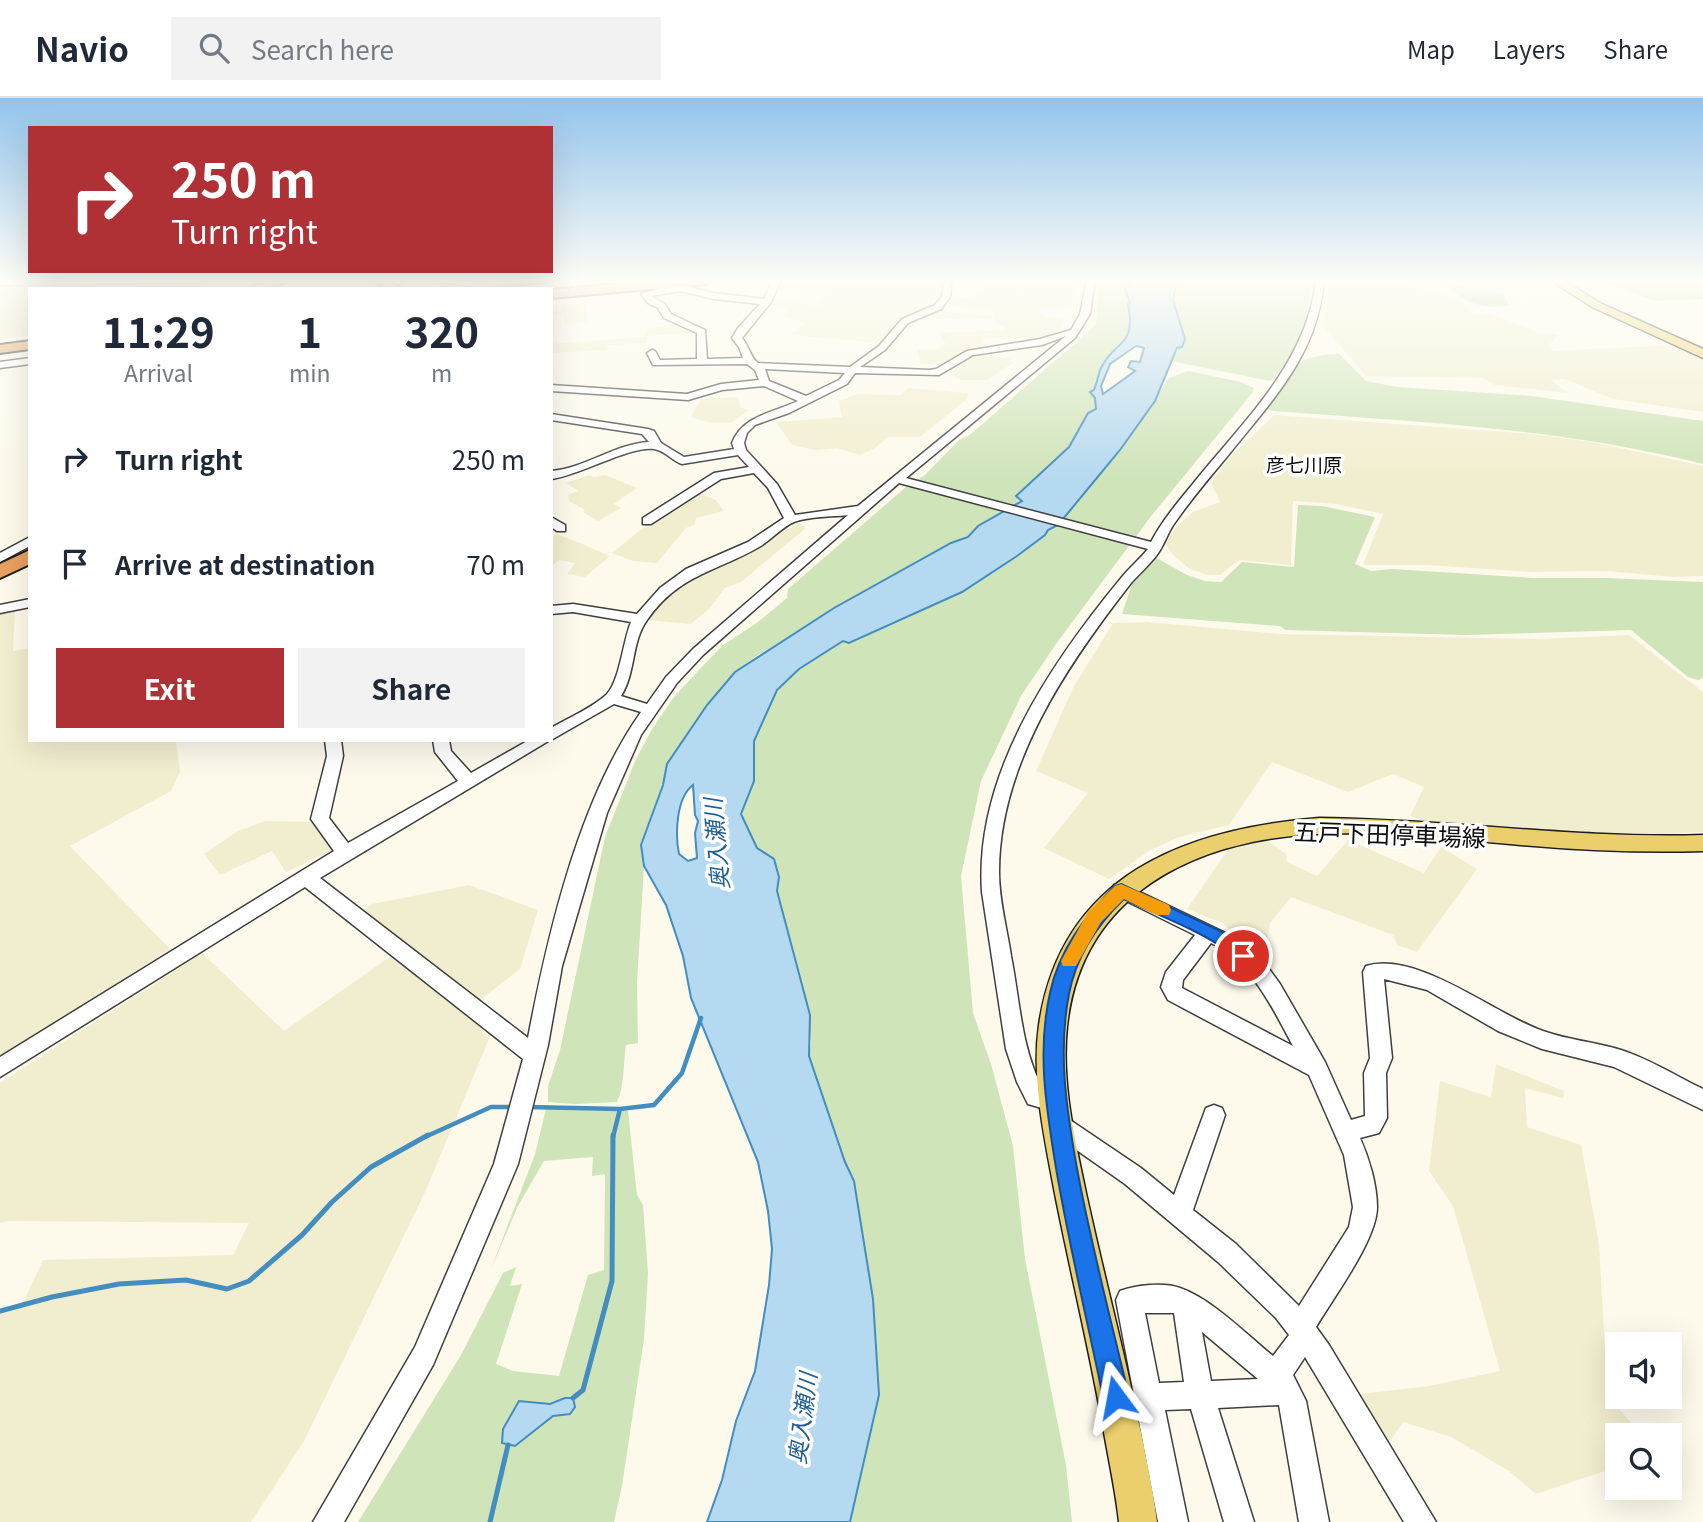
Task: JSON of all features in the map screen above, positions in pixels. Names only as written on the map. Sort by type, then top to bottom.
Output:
[{"type":"highway","points":[[0,353],[28,349]]},
{"type":"highway","points":[[0,572],[28,557]]},
{"type":"highway","points":[[0,581],[28,565]]},
{"type":"main road","points":[[1686,346],[1703,354]]},
{"type":"main road","name":"五戸下田停車場線","points":[[1138,1522],[1116,1397],[1072,1200],[1057,1113],[1052,1035],[1059,992],[1081,938],[1094,917],[1121,890],[1149,870],[1182,853],[1216,840],[1286,828],[1388,828],[1601,845],[1703,843]]},
{"type":"street","points":[[702,346],[702,361]]},
{"type":"street","points":[[744,346],[752,364],[762,372],[765,383]]},
{"type":"street","points":[[791,519],[774,487],[741,451],[738,443],[748,426],[835,386],[858,364],[883,346]]},
{"type":"street","points":[[652,353],[656,363],[702,361],[853,371],[939,372],[970,353],[1013,346]]},
{"type":"street","points":[[328,1522],[424,1356],[506,1164],[534,1055],[552,966],[582,860],[621,760],[648,709],[698,652],[862,509],[968,424],[1057,346]]},
{"type":"street","points":[[1303,346],[1272,395],[1166,526],[1083,638],[1042,703],[1018,747],[995,826],[990,871],[994,912],[1018,1048],[1030,1088],[1036,1097],[1227,1253],[1285,1309],[1326,1365],[1421,1522]]},
{"type":"street","points":[[0,365],[28,361]]},
{"type":"street","points":[[553,387],[688,397],[721,387],[765,383],[803,399]]},
{"type":"street","points":[[553,416],[650,433],[657,446],[682,461],[741,451]]},
{"type":"street","points":[[553,475],[570,473],[635,448],[657,446]]},
{"type":"street","points":[[647,522],[664,508],[718,476],[757,469]]},
{"type":"street","points":[[900,479],[1152,546]]},
{"type":"street","points":[[553,734],[612,698],[621,684],[631,640],[640,619],[665,590],[691,572],[753,545],[791,519],[862,509]]},
{"type":"street","points":[[0,558],[28,542]]},
{"type":"street","points":[[0,609],[28,603]]},
{"type":"street","points":[[553,610],[573,608],[640,619]]},
{"type":"street","points":[[612,698],[648,709]]},
{"type":"street","points":[[333,742],[335,756],[320,819],[345,853]]},
{"type":"street","points":[[441,742],[443,752],[469,782]]},
{"type":"street","points":[[0,1069],[345,853],[539,742]]},
{"type":"street","points":[[306,877],[534,1055]]},
{"type":"street","points":[[1121,890],[1229,943],[1257,968],[1273,990],[1317,1069],[1356,1155],[1365,1207],[1360,1231],[1302,1331],[1281,1384]]},
{"type":"street","points":[[1208,932],[1173,978],[1171,987],[1175,994],[1317,1069]]},
{"type":"street","points":[[1345,1130],[1371,1126],[1376,1118],[1375,1073],[1381,1058],[1373,972],[1380,970],[1433,983],[1505,1025],[1542,1040],[1619,1059],[1703,1100]]},
{"type":"street","points":[[1179,1216],[1213,1115]]},
{"type":"street","points":[[1173,1522],[1129,1300],[1176,1299],[1281,1384],[1292,1401],[1314,1522]]},
{"type":"street","points":[[1186,1306],[1188,1333],[1202,1395],[1239,1522]]},
{"type":"street","points":[[1148,1398],[1202,1395],[1281,1384]]},
{"type":"shaded area","points":[[553,346],[608,346],[606,350],[553,353]]},
{"type":"shaded area","points":[[939,346],[990,348],[965,351],[946,363],[921,364],[917,350],[940,349]]},
{"type":"shaded area","points":[[1341,346],[1549,346],[1554,351],[1678,346],[1703,358],[1703,412],[1613,399],[1564,379],[1551,380],[1568,393],[1495,385],[1482,378],[1366,376]]},
{"type":"shaded area","points":[[979,354],[1010,359],[1013,363],[988,380],[961,380],[951,375],[961,361]]},
{"type":"shaded area","points":[[908,388],[968,393],[967,399],[920,437],[888,437],[875,448],[860,455],[837,448],[815,450],[792,445],[776,422],[842,417],[839,401],[858,394],[901,395]]},
{"type":"shaded area","points":[[738,397],[740,407],[749,410],[731,423],[707,422],[691,417],[701,399]]},
{"type":"shaded area","points":[[1274,415],[1532,434],[1592,442],[1703,466],[1703,576],[1363,565],[1383,514],[1336,504],[1293,501],[1291,565],[1239,560],[1220,575],[1207,575],[1190,569],[1174,556],[1165,544],[1176,527],[1193,512],[1220,502],[1211,483],[1228,459]]},
{"type":"shaded area","points":[[589,475],[605,475],[637,488],[614,504],[621,508],[598,521],[569,501],[568,495],[578,491],[566,483]]},
{"type":"shaded area","points":[[696,492],[716,500],[724,511],[696,518],[695,524],[686,528],[657,563],[633,561],[612,553],[668,508]]},
{"type":"shaded area","points":[[800,523],[806,528],[741,582],[725,588],[710,608],[691,624],[647,620],[653,609],[687,579]]},
{"type":"shaded area","points":[[556,534],[610,556],[585,577],[567,574],[575,563],[559,560],[553,565],[553,536]]},
{"type":"shaded area","points":[[15,610],[13,651],[28,648],[28,742],[176,742],[180,772],[171,791],[70,846],[170,949],[0,1057],[0,614]]},
{"type":"shaded area","points":[[1147,622],[1281,634],[1541,639],[1629,635],[1703,692],[1703,832],[1625,836],[1420,820],[1410,816],[1424,787],[1393,774],[1348,792],[1272,762],[1229,825],[1179,837],[1149,851],[1109,879],[1044,848],[1088,793],[1036,771],[1073,688],[1113,623]]},
{"type":"shaded area","points":[[265,821],[312,822],[335,849],[286,872],[272,851],[220,875],[204,854],[238,831]]},
{"type":"shaded area","points":[[1348,840],[1424,873],[1441,847],[1477,869],[1417,952],[1397,945],[1393,935],[1291,897],[1270,923],[1265,957],[1222,923],[1187,909],[1229,848],[1268,841],[1286,854],[1287,862],[1317,876]]},
{"type":"shaded area","points":[[469,885],[538,910],[520,969],[466,1011],[489,1039],[426,1190],[304,1441],[251,1522],[0,1522],[0,1308],[22,1305],[43,1260],[233,1255],[249,1223],[0,1223],[0,1083],[202,953],[284,1031],[401,949],[359,914],[372,904]]},
{"type":"shaded area","points":[[1496,1064],[1564,1091],[1563,1098],[1525,1088],[1527,1127],[1581,1145],[1599,1244],[1605,1409],[1619,1409],[1631,1423],[1605,1423],[1605,1471],[1536,1494],[1509,1471],[1451,1437],[1403,1422],[1389,1443],[1360,1394],[1429,1386],[1500,1371],[1453,1206],[1429,1171],[1440,1081],[1491,1097]]},
{"type":"green space","points":[[1071,346],[1122,346],[1102,367],[1094,393],[1096,409],[1085,420],[1072,443],[1019,497],[1022,500],[978,526],[968,537],[951,543],[834,608],[755,657],[735,672],[716,694],[672,756],[641,844],[644,866],[637,983],[638,1043],[626,1045],[620,1095],[617,1102],[548,1102],[548,1086],[560,1050],[605,837],[636,759],[652,729],[674,697],[722,646],[787,598],[788,589],[906,487],[925,475],[959,440],[971,434]]},
{"type":"green space","points":[[1180,346],[1296,346],[1280,372],[1270,381],[1171,361]]},
{"type":"green space","points":[[1339,354],[1366,381],[1397,387],[1532,396],[1703,421],[1703,464],[1543,434],[1272,411],[1265,408],[1293,368],[1301,362],[1323,355]]},
{"type":"green space","points":[[1188,371],[1241,382],[1254,388],[1253,392],[1152,515],[1056,644],[1021,696],[981,781],[961,876],[973,1013],[991,1064],[1013,1146],[1025,1259],[1066,1465],[1072,1522],[850,1522],[879,1395],[873,1299],[854,1181],[809,1056],[811,1042],[777,891],[779,877],[774,859],[757,848],[741,814],[754,781],[754,741],[777,690],[799,669],[843,641],[849,643],[962,592],[1058,525],[1120,450],[1169,378]]},
{"type":"green space","points":[[1298,505],[1322,506],[1375,517],[1355,564],[1371,571],[1393,569],[1533,578],[1703,582],[1703,678],[1698,680],[1688,677],[1631,630],[1466,635],[1285,630],[1280,626],[1122,614],[1134,578],[1153,556],[1187,575],[1205,581],[1221,582],[1242,562],[1294,567]]},
{"type":"green space","points":[[546,1109],[628,1111],[637,1195],[643,1205],[648,1273],[644,1339],[614,1522],[358,1522],[461,1355],[503,1273],[516,1267],[510,1286],[522,1284],[496,1364],[513,1371],[559,1376],[588,1275],[604,1270],[605,1174],[592,1176],[593,1157],[544,1161],[518,1206],[491,1269],[535,1154]]},
{"type":"water","name":"奥入瀬川","points":[[1119,346],[1135,346],[1110,364],[1101,386],[1103,394],[1135,371],[1128,367],[1131,361],[1140,362],[1144,348],[1138,346],[1182,346],[1177,348],[1155,401],[1120,450],[1058,525],[962,592],[849,643],[843,641],[799,669],[777,690],[754,741],[754,781],[741,814],[757,848],[774,859],[779,877],[777,891],[810,1015],[809,1056],[854,1181],[873,1299],[879,1395],[850,1522],[707,1522],[722,1480],[736,1421],[755,1371],[772,1249],[758,1162],[691,998],[683,956],[666,905],[644,866],[641,845],[663,785],[667,764],[707,705],[735,672],[834,608],[951,543],[968,537],[978,526],[1022,501],[1016,496],[1069,447],[1088,413],[1096,409],[1095,398],[1090,392],[1094,390],[1107,358]],"holes":[[[693,785],[695,815],[698,821],[695,833],[697,858],[688,861],[679,854],[677,827],[683,798]]]},
{"type":"water","points":[[573,1398],[575,1407],[570,1414],[553,1416],[515,1446],[502,1443],[503,1429],[519,1401],[550,1404]]},
{"type":"waterway","points":[[620,1109],[654,1105],[682,1073],[701,1018]]},
{"type":"waterway","points":[[425,1137],[491,1107],[514,1107]]},
{"type":"waterway","points":[[528,1107],[620,1109]]},
{"type":"waterway","points":[[613,1137],[620,1109]]},
{"type":"waterway","points":[[0,1311],[52,1297],[119,1284],[186,1280],[227,1289],[249,1281],[302,1235],[332,1202],[371,1167],[428,1135]]},
{"type":"waterway","points":[[573,1398],[583,1390],[612,1281],[613,1135]]},
{"type":"waterway","points":[[490,1522],[508,1445]]},
{"type":"slow traffic","points":[[1070,961],[1094,917],[1121,890],[1163,910]]},
{"type":"district","name":"彦七川原","points":[[1304,463]]},
{"type":"route","points":[[1116,1397],[1072,1200],[1055,1102],[1052,1041],[1059,992],[1081,938],[1094,917],[1121,890],[1229,943],[1243,956]]}]
